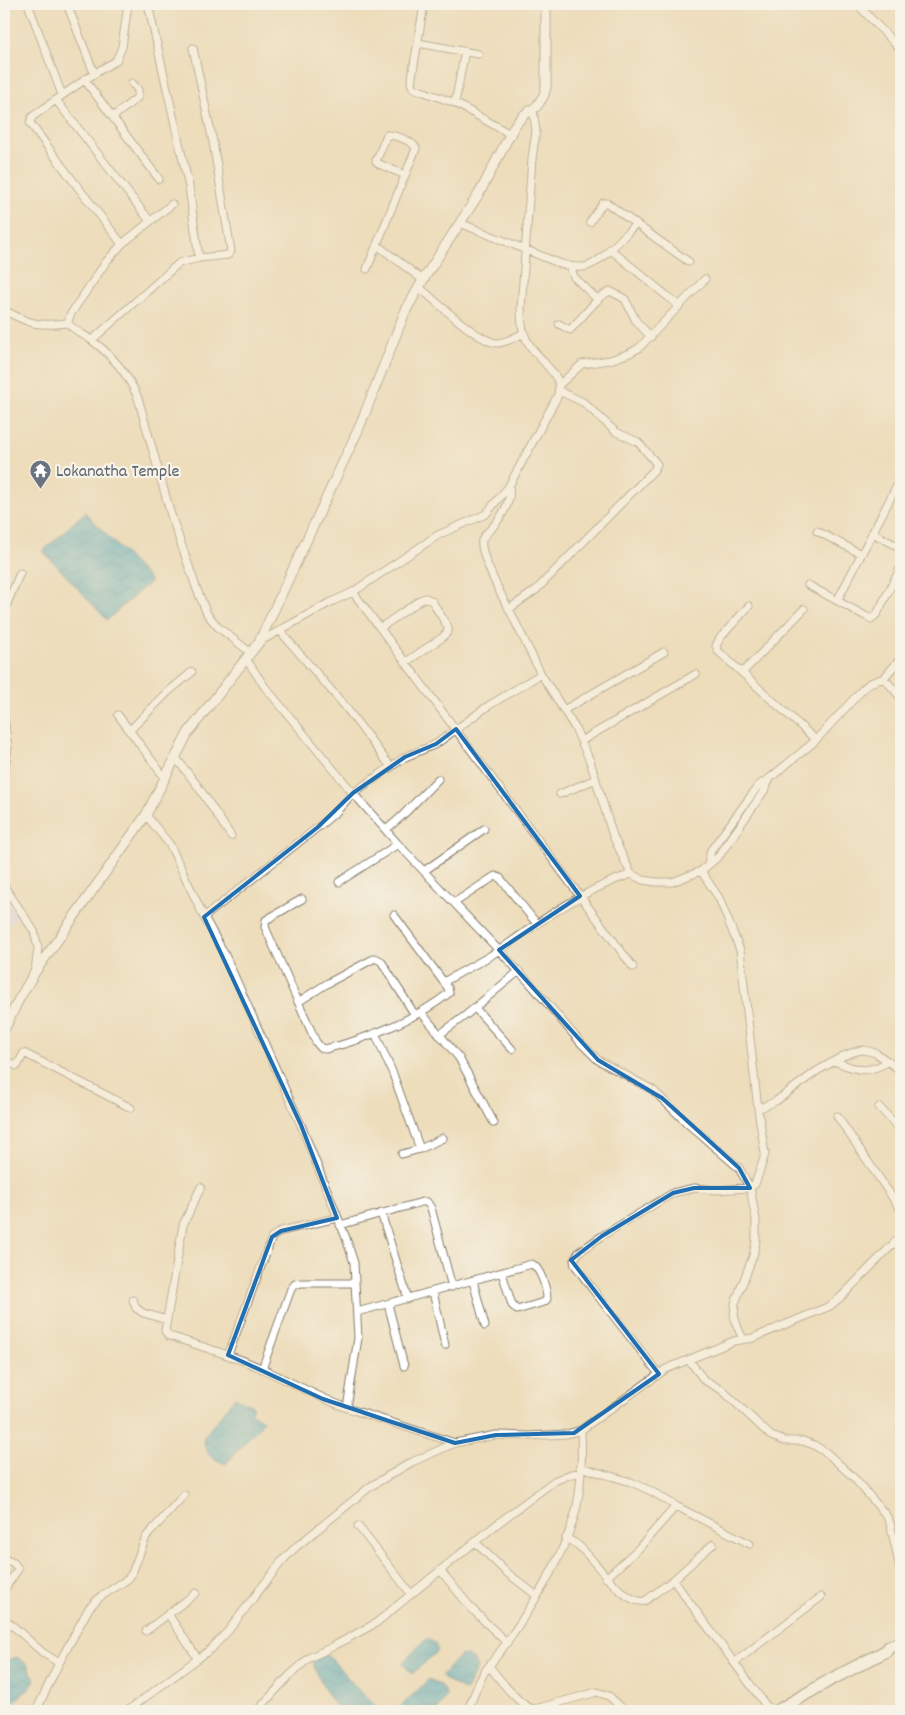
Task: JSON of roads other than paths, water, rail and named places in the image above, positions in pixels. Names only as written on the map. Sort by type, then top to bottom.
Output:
[{"type":"highway","points":[[777,1711],[901,1642]]},
{"type":"highway","points":[[886,1652],[891,1653],[901,1649]]},
{"type":"street","points":[[28,4],[59,98],[150,221]]},
{"type":"street","points":[[67,4],[94,73]]},
{"type":"street","points":[[122,244],[30,123],[32,117],[84,79],[116,61],[122,47],[128,4]]},
{"type":"street","points":[[148,4],[189,187],[199,258]]},
{"type":"street","points":[[424,4],[411,86],[416,90],[455,103],[510,134]]},
{"type":"street","points":[[4,1030],[35,972],[146,814],[188,733],[259,642],[359,428],[405,312],[480,192],[519,120],[541,101],[546,87],[546,4]]},
{"type":"street","points":[[857,4],[901,50]]},
{"type":"street","points":[[418,43],[478,54]]},
{"type":"street","points":[[92,340],[179,263],[199,258],[228,255],[232,249],[213,142],[193,48]]},
{"type":"street","points":[[455,103],[466,51]]},
{"type":"street","points":[[84,79],[159,179]]},
{"type":"street","points":[[113,117],[138,96],[138,90],[132,83]]},
{"type":"street","points":[[509,609],[536,590],[654,470],[657,464],[638,442],[616,432],[583,402],[559,388],[554,374],[529,344],[524,333],[521,309],[532,160],[536,131],[533,109]]},
{"type":"street","points":[[366,269],[416,151],[415,145],[392,135],[387,135],[376,161],[405,175]]},
{"type":"street","points":[[590,222],[603,204],[607,203],[689,262]]},
{"type":"street","points":[[68,322],[70,315],[82,296],[106,262],[122,244],[172,204]]},
{"type":"street","points":[[460,223],[570,266],[587,267],[598,262],[636,224]]},
{"type":"street","points":[[377,245],[467,327],[487,340],[499,343],[524,333]]},
{"type":"street","points":[[610,249],[679,306]]},
{"type":"street","points":[[570,266],[574,277],[598,300]]},
{"type":"street","points":[[259,642],[327,604],[353,592],[438,535],[486,514],[509,486],[559,388],[582,364],[610,360],[639,348],[706,279]]},
{"type":"street","points":[[559,324],[570,330],[598,300],[610,291],[628,303],[636,321],[651,336]]},
{"type":"street","points":[[4,310],[34,324],[68,322]]},
{"type":"street","points":[[68,322],[70,326],[92,340],[113,359],[132,383],[138,398],[171,515],[196,587],[207,614],[218,628],[249,656],[265,687],[353,793],[398,844],[499,950],[581,1043],[598,1060],[653,1090],[687,1123],[734,1163],[744,1176],[750,1188],[754,1204],[756,1241],[753,1256],[735,1303],[734,1315],[743,1339]]},
{"type":"street","points":[[837,601],[901,478]]},
{"type":"street","points":[[509,486],[508,505],[484,537],[481,546],[501,595],[541,674],[581,741],[590,761],[613,836],[631,874],[643,880],[672,882],[701,872],[708,864],[711,850],[759,785],[816,740],[863,689],[870,683],[884,678],[901,658]]},
{"type":"street","points":[[817,531],[861,554]]},
{"type":"street","points":[[872,533],[901,548]]},
{"type":"street","points":[[808,585],[872,619],[875,618],[901,567]]},
{"type":"street","points":[[4,611],[20,573]]},
{"type":"street","points":[[353,592],[633,967]]},
{"type":"street","points":[[380,628],[422,599],[426,598],[432,601],[448,627],[448,631],[443,637],[406,662]]},
{"type":"street","points":[[749,606],[720,638],[716,646],[718,651],[816,740]]},
{"type":"street","points":[[742,673],[804,608]]},
{"type":"street","points":[[280,631],[344,705],[391,767]]},
{"type":"street","points":[[564,710],[664,652]]},
{"type":"street","points":[[129,731],[192,672]]},
{"type":"street","points":[[204,917],[318,828],[353,793],[404,757],[436,744],[488,706],[541,674]]},
{"type":"street","points":[[581,741],[696,674]]},
{"type":"street","points":[[884,678],[901,698]]},
{"type":"street","points":[[118,715],[165,778]]},
{"type":"street","points":[[4,717],[8,748],[4,773]]},
{"type":"street","points":[[176,758],[197,785],[231,836]]},
{"type":"street","points":[[386,830],[438,779]]},
{"type":"street","points":[[560,794],[596,779]]},
{"type":"street","points":[[146,814],[170,845],[204,917],[225,955],[301,1125],[354,1263],[358,1338],[347,1408]]},
{"type":"street","points":[[424,871],[484,829]]},
{"type":"street","points":[[339,882],[398,844]]},
{"type":"street","points":[[659,1374],[580,1272],[574,1260],[576,1256],[602,1236],[673,1193],[694,1188],[715,1190],[750,1188],[755,1184],[765,1154],[740,950],[720,898],[701,872]]},
{"type":"street","points":[[444,982],[499,950],[580,896],[598,886],[631,874]]},
{"type":"street","points":[[454,903],[492,877],[498,877],[536,924]]},
{"type":"street","points":[[4,886],[34,931],[38,948],[35,972]]},
{"type":"street","points":[[302,899],[264,923],[316,1042],[324,1050],[352,1043],[418,1014],[449,993],[450,990],[394,915]]},
{"type":"street","points":[[298,1002],[328,983],[375,958],[382,961],[418,1014],[458,1058],[494,1123]]},
{"type":"street","points":[[439,1035],[519,972]]},
{"type":"street","points":[[475,1008],[512,1049]]},
{"type":"street","points":[[375,1033],[393,1074],[420,1149]]},
{"type":"street","points":[[758,1109],[776,1101],[817,1071],[850,1053],[864,1050],[876,1053],[901,1071]]},
{"type":"street","points":[[4,1060],[17,1066],[24,1054],[132,1108]]},
{"type":"street","points":[[834,1061],[857,1070],[878,1068],[889,1061]]},
{"type":"street","points":[[879,1107],[901,1130]]},
{"type":"street","points":[[837,1116],[901,1210]]},
{"type":"street","points":[[402,1154],[420,1149],[442,1138]]},
{"type":"street","points":[[201,1187],[183,1225],[165,1331],[169,1336],[228,1355],[262,1369],[323,1399],[347,1408],[455,1443]]},
{"type":"street","points":[[228,1355],[272,1238],[281,1231],[381,1213],[422,1202],[430,1205],[452,1287]]},
{"type":"street","points":[[381,1213],[408,1299]]},
{"type":"street","points":[[127,1711],[211,1649],[228,1631],[282,1561],[296,1547],[371,1486],[412,1462],[455,1443],[496,1435],[558,1435],[581,1430],[666,1369],[734,1341],[753,1338],[830,1306],[901,1236]]},
{"type":"street","points":[[357,1312],[528,1265],[536,1266],[547,1299],[544,1302],[517,1310],[512,1305],[502,1273]]},
{"type":"street","points":[[473,1281],[485,1326]]},
{"type":"street","points":[[262,1369],[287,1297],[295,1284],[355,1283]]},
{"type":"street","points":[[433,1292],[445,1345]]},
{"type":"street","points":[[133,1300],[136,1308],[143,1313],[167,1320]]},
{"type":"street","points":[[388,1304],[404,1366]]},
{"type":"street","points":[[690,1360],[704,1380],[722,1390],[771,1436],[785,1441],[803,1441],[814,1445],[840,1464],[886,1515],[890,1523],[901,1572]]},
{"type":"street","points":[[467,1711],[481,1679],[536,1596],[566,1538],[577,1502],[581,1430]]},
{"type":"street","points":[[257,1711],[289,1676],[309,1658],[376,1623],[475,1542],[554,1481],[580,1470],[631,1482],[651,1490],[676,1506],[750,1544]]},
{"type":"street","points":[[36,1711],[59,1663],[89,1608],[104,1594],[128,1579],[146,1536],[184,1495]]},
{"type":"street","points":[[606,1578],[639,1548],[676,1506]]},
{"type":"street","points":[[358,1526],[411,1594]]},
{"type":"street","points":[[566,1538],[579,1546],[606,1578],[634,1600],[640,1602],[645,1601],[673,1580],[713,1544]]},
{"type":"street","points":[[475,1542],[505,1571],[536,1596]]},
{"type":"street","points":[[4,1559],[14,1563],[18,1569],[4,1590]]},
{"type":"street","points":[[440,1570],[472,1609],[506,1643]]},
{"type":"street","points":[[673,1580],[770,1711]]},
{"type":"street","points":[[146,1631],[196,1593]]},
{"type":"street","points":[[735,1662],[822,1597]]},
{"type":"street","points":[[168,1614],[198,1659]]},
{"type":"street","points":[[4,1618],[42,1652],[59,1663]]},
{"type":"street","points":[[489,1666],[502,1682],[530,1709],[598,1692],[609,1696],[625,1711]]},
{"type":"water","points":[[85,512],[151,581],[107,620],[43,551]]},
{"type":"water","points":[[235,1397],[253,1406],[251,1412],[264,1421],[226,1464],[210,1455],[203,1438]]},
{"type":"water","points":[[427,1638],[435,1643],[438,1651],[412,1674],[402,1663]]},
{"type":"water","points":[[327,1654],[357,1688],[379,1709],[376,1711],[340,1711],[324,1688],[312,1661]]},
{"type":"water","points":[[465,1655],[473,1659],[477,1668],[466,1691],[444,1679],[442,1675],[459,1656]]},
{"type":"water","points":[[17,1657],[27,1664],[35,1679],[30,1688],[14,1702],[4,1697],[4,1663],[6,1660]]},
{"type":"water","points":[[429,1679],[439,1684],[447,1695],[437,1711],[397,1710]]},
{"type":"place","name":"Lokanatha Temple","points":[[40,489]]}]
